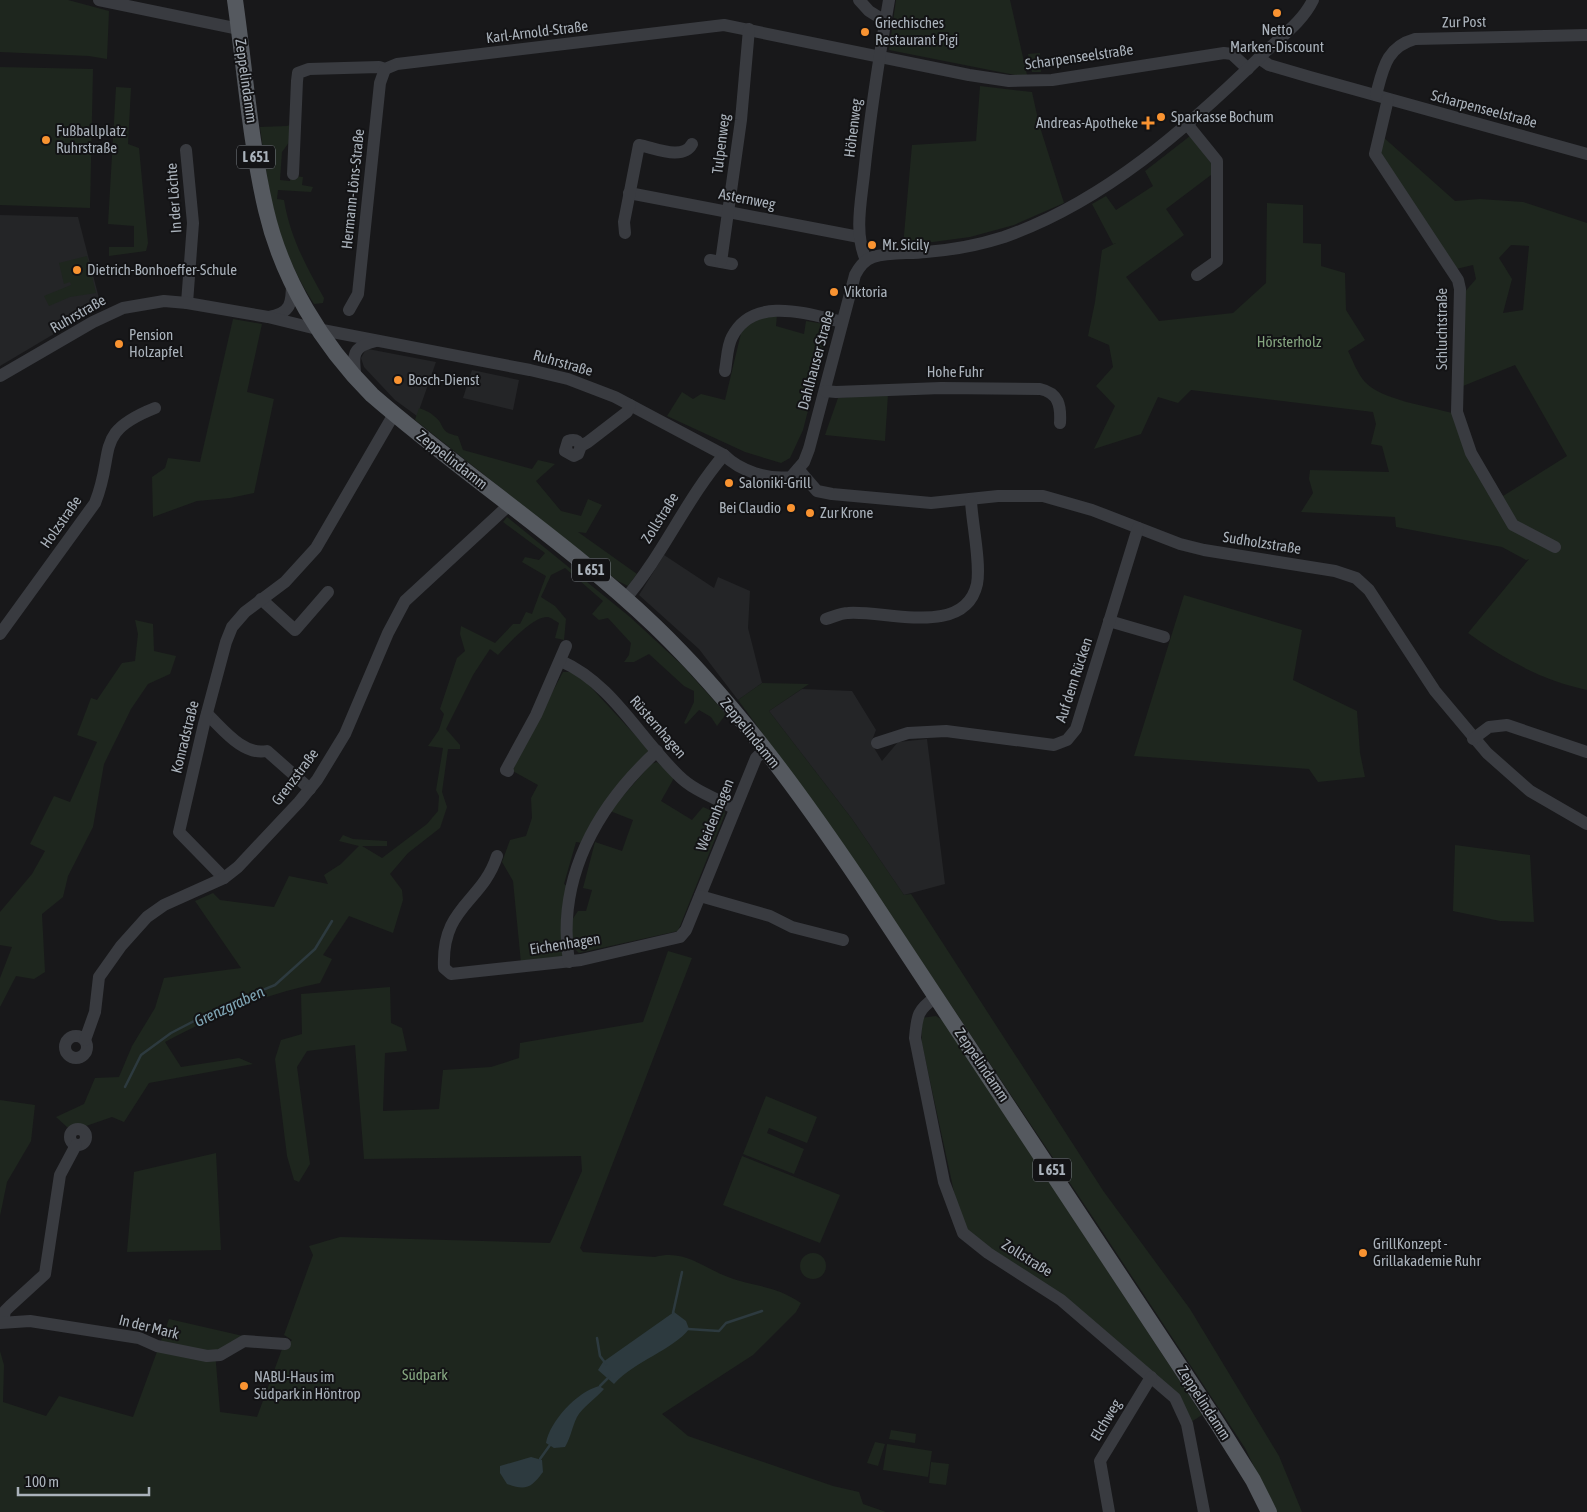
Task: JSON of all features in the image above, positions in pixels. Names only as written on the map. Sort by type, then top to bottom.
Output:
[{"type":"main road","name":"Zeppelindamm","points":[[235,0],[266,211],[292,281],[317,329],[356,379],[394,414],[625,599],[682,653],[765,749],[822,825],[936,997],[1216,1421],[1253,1480],[1269,1512]]},
{"type":"street","points":[[99,0],[239,29]]},
{"type":"street","points":[[859,0],[869,11],[885,21]]},
{"type":"street","name":"Höhenweg","points":[[866,260],[861,250],[860,237],[868,137],[889,0]]},
{"type":"street","points":[[866,260],[877,256],[950,250],[995,240],[1022,230],[1098,191],[1187,124],[1303,16],[1313,0]]},
{"type":"street","name":"Karl-Arnold-Straße","points":[[293,174],[298,73],[309,69],[380,67],[385,70],[397,64],[564,46],[724,25],[880,56]]},
{"type":"street","name":"Tulpenweg","points":[[721,262],[741,120],[749,29]]},
{"type":"street","name":"Zur Post","points":[[1382,97],[1387,57],[1398,46],[1415,39],[1587,35]]},
{"type":"street","name":"Scharpenseelstraße","points":[[880,56],[969,75],[1009,81],[1052,80],[1224,53],[1232,54],[1248,69]]},
{"type":"street","name":"Scharpenseelstraße","points":[[1258,58],[1269,65],[1587,154]]},
{"type":"street","name":"Hermann-Löns-Straße","points":[[349,310],[358,294],[380,83],[385,70]]},
{"type":"street","name":"Schluchtstraße","points":[[1382,97],[1375,154],[1458,280],[1460,290],[1457,412],[1471,453],[1513,525],[1555,547]]},
{"type":"street","points":[[1187,124],[1217,161],[1217,261],[1197,275]]},
{"type":"street","points":[[625,233],[624,222],[639,145],[681,153],[688,150],[692,144]]},
{"type":"street","name":"In der Löchte","points":[[186,150],[193,223],[187,303]]},
{"type":"street","name":"Asternweg","points":[[629,193],[860,237]]},
{"type":"street","name":"Dahlhauser Straße","points":[[798,469],[804,462],[809,449],[855,275],[866,260]]},
{"type":"street","points":[[268,317],[282,314],[292,302],[292,281]]},
{"type":"street","name":"Ruhrstraße","points":[[0,376],[93,322],[122,308],[149,302],[187,303],[268,317],[317,329],[545,373],[593,388],[630,405],[724,455],[735,456],[768,468],[798,469]]},
{"type":"street","points":[[725,371],[732,336],[745,322],[758,314],[782,310],[842,322]]},
{"type":"street","points":[[356,379],[353,360],[357,349],[364,344],[379,340]]},
{"type":"street","name":"Hohe Fuhr","points":[[825,391],[941,388],[1040,389],[1047,391],[1058,399],[1060,423]]},
{"type":"street","points":[[581,446],[627,412],[630,405]]},
{"type":"street","name":"Holzstraße","points":[[0,634],[96,503],[104,480],[108,450],[113,435],[125,422],[155,408]]},
{"type":"street","name":"Konradstraße","points":[[224,878],[179,832],[226,642],[232,627],[245,612],[285,582],[316,548],[394,414]]},
{"type":"street","name":"Zollstraße","points":[[625,599],[643,576],[704,478],[724,455]]},
{"type":"street","name":"Sudholzstraße","points":[[798,469],[817,490],[832,494],[931,503],[998,496],[1043,496],[1085,507],[1138,528],[1204,550],[1336,571],[1356,578],[1369,590],[1435,690],[1473,739],[1530,791],[1587,824]]},
{"type":"street","points":[[826,619],[847,613],[936,617],[959,611],[970,600],[977,583],[971,500]]},
{"type":"street","name":"Grenzstraße","points":[[85,1040],[95,1012],[100,977],[121,946],[147,917],[164,905],[224,878],[266,838],[310,789],[345,734],[388,633],[405,601],[510,505]]},
{"type":"street","name":"Auf dem Rücken","points":[[877,742],[908,733],[933,731],[995,736],[1054,745],[1063,742],[1076,729],[1138,528]]},
{"type":"street","points":[[261,600],[295,630],[328,592]]},
{"type":"street","points":[[1109,621],[1164,637]]},
{"type":"street","points":[[508,771],[506,770],[536,715],[566,646]]},
{"type":"street","name":"Rüsternhagen","points":[[561,661],[578,668],[618,705],[679,776],[735,809]]},
{"type":"street","points":[[207,714],[244,748],[259,753],[267,751],[310,789]]},
{"type":"street","points":[[1473,739],[1489,727],[1507,725],[1587,752]]},
{"type":"street","name":"Weidenhagen","points":[[682,935],[700,896],[756,758],[765,749]]},
{"type":"street","points":[[569,962],[567,922],[571,894],[588,838],[608,804],[624,784],[656,751]]},
{"type":"street","name":"Eichenhagen","points":[[497,856],[488,875],[460,909],[448,932],[444,950],[444,968],[451,974],[569,962],[660,943],[682,935]]},
{"type":"street","points":[[700,896],[770,916],[792,927],[843,940]]},
{"type":"street","name":"Zollstraße","points":[[936,997],[922,1006],[917,1018],[915,1038],[944,1182],[962,1232],[988,1252],[1061,1300],[1175,1398],[1185,1415],[1204,1512]]},
{"type":"street","name":"In der Mark","points":[[76,1145],[60,1175],[45,1274],[5,1311],[1,1322],[30,1321],[139,1338],[157,1346],[207,1356],[220,1355],[244,1341],[285,1344]]},
{"type":"street","name":"Elchweg","points":[[1109,1512],[1100,1461],[1151,1377]]},
{"type":"shaded area","points":[[0,215],[78,217],[101,306],[0,366]]},
{"type":"shaded area","points":[[368,349],[436,362],[417,416],[395,400],[364,367],[361,358]]},
{"type":"shaded area","points":[[472,370],[519,380],[513,410],[463,398]]},
{"type":"shaded area","points":[[664,555],[714,588],[718,577],[750,591],[748,628],[762,683],[738,700],[699,649],[639,595]]},
{"type":"shaded area","points":[[802,689],[852,691],[876,730],[871,743],[882,761],[898,742],[927,739],[945,884],[904,895],[852,819],[769,711]]},
{"type":"shaded area","points":[[674,1312],[686,1321],[689,1329],[674,1343],[632,1369],[614,1384],[598,1370],[603,1362]]},
{"type":"shaded area","points":[[599,1386],[604,1389],[579,1414],[565,1447],[554,1448],[546,1443],[553,1426],[566,1408],[582,1394]]},
{"type":"shaded area","points":[[531,1457],[542,1460],[543,1472],[539,1477],[528,1487],[507,1484],[500,1473],[500,1466]]},
{"type":"green space","points":[[0,0],[68,0],[109,11],[107,59],[89,56],[0,52]]},
{"type":"green space","points":[[896,0],[1010,0],[1027,75],[1015,75],[889,50]]},
{"type":"green space","points":[[1040,53],[1041,72],[1032,72],[1028,54]]},
{"type":"green space","name":"Fußballplatz Ruhrstraße","points":[[0,67],[93,69],[90,208],[0,205]]},
{"type":"green space","points":[[980,86],[1032,92],[1039,124],[1064,203],[1014,225],[970,237],[903,246],[912,145],[976,141]]},
{"type":"green space","points":[[116,87],[131,88],[128,144],[139,148],[148,243],[146,251],[109,256],[109,247],[134,247],[134,226],[108,224]]},
{"type":"green space","points":[[293,124],[292,138],[282,152],[280,180],[290,181],[291,176],[303,177],[302,185],[313,187],[311,192],[278,190],[277,199],[284,200],[290,226],[305,263],[324,298],[323,303],[314,304],[291,261],[276,219],[267,175],[260,127]]},
{"type":"green space","name":"Hörsterholz","points":[[1190,136],[1211,163],[1211,175],[1166,209],[1184,235],[1126,277],[1159,321],[1233,313],[1266,283],[1267,203],[1303,205],[1303,243],[1321,244],[1321,266],[1345,273],[1346,310],[1365,340],[1348,351],[1357,371],[1365,382],[1373,388],[1393,398],[1452,413],[1503,496],[1567,456],[1515,365],[1463,386],[1463,294],[1476,279],[1473,265],[1456,269],[1380,157],[1382,136],[1455,201],[1480,199],[1523,202],[1587,223],[1587,690],[1555,681],[1524,668],[1468,633],[1529,559],[1526,560],[1502,547],[1396,527],[1395,517],[1301,512],[1313,493],[1309,479],[1310,470],[1389,472],[1382,446],[1371,444],[1376,424],[1373,412],[1191,390],[1178,403],[1158,397],[1141,434],[1094,449],[1115,406],[1096,386],[1113,367],[1109,345],[1088,336],[1102,250],[1116,243],[1113,244],[1092,204],[1106,196],[1116,210],[1153,186],[1145,171]],"holes":[[[1511,245],[1529,246],[1523,310],[1503,313],[1512,279],[1499,258]]]},
{"type":"green space","points":[[87,256],[96,293],[70,297],[49,306],[44,296],[71,285],[70,282],[64,284],[59,263]]},
{"type":"green space","points":[[777,315],[776,326],[804,334],[806,321],[830,325],[803,430],[790,458],[781,463],[745,452],[667,416],[682,392],[693,399],[701,394],[725,400],[742,329],[759,319]]},
{"type":"green space","points":[[233,319],[262,324],[247,392],[274,399],[254,493],[230,498],[197,501],[153,517],[152,477],[165,468],[168,458],[200,462]]},
{"type":"green space","points":[[888,394],[885,441],[825,435],[838,398]]},
{"type":"green space","points":[[419,408],[438,419],[445,430],[458,436],[463,450],[532,469],[538,460],[555,464],[536,481],[561,511],[581,516],[588,499],[602,505],[586,533],[578,532],[637,574],[628,586],[618,581],[415,420]]},
{"type":"green space","points":[[507,517],[630,617],[682,665],[726,714],[717,726],[711,717],[699,710],[686,724],[684,723],[694,702],[694,691],[684,686],[649,654],[634,662],[624,662],[629,655],[631,643],[608,618],[599,620],[592,614],[603,601],[565,568],[551,575],[541,597],[555,606],[566,619],[564,640],[555,638],[559,623],[549,617],[542,618],[528,626],[498,655],[490,649],[473,675],[446,729],[460,745],[460,749],[448,749],[442,792],[447,807],[440,828],[408,853],[390,874],[402,890],[403,900],[393,933],[349,916],[323,955],[332,959],[320,983],[280,993],[241,1006],[165,1042],[181,1067],[239,1058],[253,1064],[149,1083],[124,1122],[112,1117],[86,1126],[67,1127],[56,1117],[84,1104],[95,1078],[119,1077],[132,1046],[155,1008],[164,978],[241,968],[195,901],[213,893],[220,900],[274,907],[289,876],[328,884],[324,875],[341,864],[359,846],[339,841],[343,835],[353,839],[387,841],[387,846],[362,846],[382,858],[427,824],[438,811],[439,796],[436,790],[443,748],[428,746],[439,730],[444,714],[440,709],[457,658],[465,651],[460,634],[461,626],[495,643],[513,624],[520,624],[526,612],[532,614],[546,576],[522,562],[525,557],[539,560],[545,553],[503,522]]},
{"type":"green space","points":[[1184,595],[1302,630],[1293,680],[1357,711],[1360,753],[1365,777],[1318,782],[1309,769],[1134,756]]},
{"type":"green space","points":[[135,620],[153,624],[154,651],[176,656],[170,674],[148,684],[131,709],[104,764],[93,827],[68,876],[63,897],[42,914],[45,972],[34,979],[16,976],[0,1007],[0,978],[12,947],[0,945],[0,912],[32,874],[45,851],[30,844],[54,796],[70,802],[97,742],[77,735],[91,698],[97,700],[122,663],[135,661],[138,634]]},
{"type":"green space","points":[[563,672],[572,672],[586,682],[649,750],[583,843],[576,842],[564,884],[569,887],[562,958],[521,963],[513,881],[502,862],[510,840],[526,836],[532,818],[531,798],[538,785],[511,770]]},
{"type":"green space","points":[[762,683],[809,684],[769,711],[852,819],[904,895],[911,894],[1104,1192],[1190,1309],[1279,1456],[1302,1512],[1276,1512],[1245,1448],[1096,1222],[833,829],[738,700]]},
{"type":"green space","points":[[657,762],[674,778],[661,801],[692,820],[703,807],[712,811],[715,804],[724,809],[725,814],[678,931],[579,953],[571,945],[572,920],[578,911],[586,911],[592,890],[583,888],[595,842],[622,851],[633,820],[610,811],[651,764]]},
{"type":"green space","points":[[1455,845],[1530,855],[1534,922],[1500,921],[1453,911]]},
{"type":"green space","name":"Südpark","points":[[668,951],[692,958],[580,1248],[583,1252],[655,1257],[675,1255],[684,1257],[728,1277],[782,1293],[801,1303],[796,1312],[753,1355],[662,1414],[688,1436],[833,1486],[859,1492],[863,1504],[886,1512],[0,1512],[0,1351],[4,1365],[3,1402],[46,1416],[59,1396],[133,1417],[169,1319],[243,1336],[215,1352],[220,1412],[257,1417],[282,1349],[292,1340],[284,1335],[313,1255],[309,1246],[340,1237],[550,1243],[582,1171],[581,1156],[364,1159],[355,1045],[307,1051],[297,1067],[310,1164],[299,1182],[294,1180],[287,1156],[275,1059],[281,1040],[302,1034],[301,994],[390,987],[391,1023],[402,1028],[407,1051],[385,1053],[383,1111],[439,1109],[443,1070],[491,1067],[519,1058],[520,1043],[643,1022]]},
{"type":"green space","points":[[936,1016],[945,1022],[1202,1415],[1191,1422],[1178,1394],[968,1235],[959,1215],[922,1044],[921,1018]]},
{"type":"green space","points":[[766,1096],[817,1117],[807,1143],[769,1128],[767,1133],[804,1149],[794,1174],[743,1154]]},
{"type":"green space","points":[[0,1100],[35,1105],[31,1141],[7,1182],[0,1216]]},
{"type":"green space","points":[[216,1153],[221,1250],[127,1252],[134,1172]]},
{"type":"green space","points":[[742,1156],[840,1195],[820,1243],[723,1205]]},
{"type":"green space","points":[[813,1253],[822,1257],[826,1266],[822,1275],[813,1279],[804,1275],[800,1266],[804,1257]]},
{"type":"green space","points":[[891,1430],[916,1434],[915,1443],[889,1439]]},
{"type":"green space","points":[[875,1442],[885,1444],[878,1466],[867,1463]]},
{"type":"green space","points":[[887,1444],[932,1451],[928,1477],[883,1470]]},
{"type":"green space","points":[[931,1462],[949,1464],[946,1485],[929,1483]]},
{"type":"waterway","name":"Grenzgraben","points":[[125,1087],[141,1055],[171,1033],[223,1006],[275,985],[315,949],[332,921]]},
{"type":"waterway","points":[[673,1313],[682,1272]]},
{"type":"waterway","points":[[688,1329],[719,1331],[726,1323],[762,1311]]},
{"type":"waterway","points":[[597,1338],[600,1356],[606,1364]]},
{"type":"waterway","points":[[600,1386],[609,1377]]},
{"type":"waterway","points":[[540,1459],[550,1445]]},
{"type":"place","name":"Netto Marken-Discount","points":[[1277,13]]},
{"type":"place","name":"Griechisches Restaurant Pigi","points":[[865,32]]},
{"type":"place","name":"Sparkasse Bochum","points":[[1161,117]]},
{"type":"place","name":"Andreas-Apotheke","points":[[1148,123]]},
{"type":"place","name":"Fußballplatz Ruhrstraße","points":[[46,140]]},
{"type":"place","name":"Mr. Sicily","points":[[872,245]]},
{"type":"place","name":"Dietrich-Bonhoeffer-Schule","points":[[77,270]]},
{"type":"place","name":"Viktoria","points":[[834,292]]},
{"type":"place","name":"Pension Holzapfel","points":[[119,344]]},
{"type":"place","name":"Bosch-Dienst","points":[[398,380]]},
{"type":"place","name":"Saloniki-Grill","points":[[729,483]]},
{"type":"place","name":"Bei Claudio","points":[[791,508]]},
{"type":"place","name":"Zur Krone","points":[[810,513]]},
{"type":"place","name":"GrillKonzept - Grillakademie Ruhr","points":[[1363,1253]]},
{"type":"place","name":"NABU-Haus im Südpark in Höntrop","points":[[244,1386]]}]
